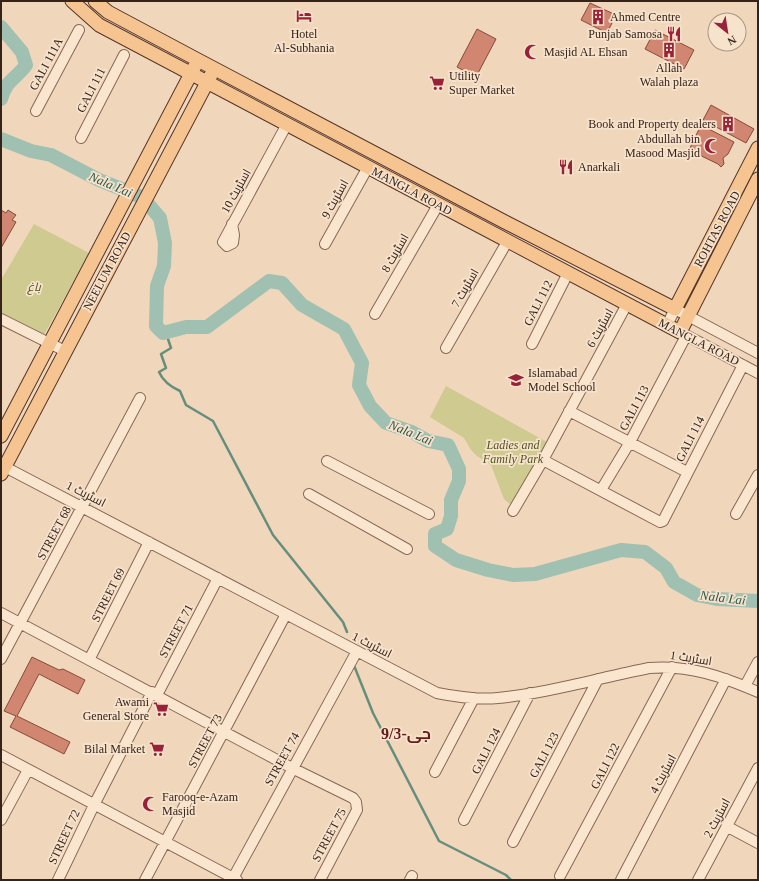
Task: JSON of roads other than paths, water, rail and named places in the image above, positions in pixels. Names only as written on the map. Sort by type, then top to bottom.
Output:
[{"type":"main road","name":"MANGLA ROAD","points":[[72,1],[99,25],[683,334]]},
{"type":"main road","name":"MANGLA ROAD","points":[[95,1],[108,12],[198,60],[505,222],[675,309]]},
{"type":"main road","name":"NEELUM ROAD","points":[[1,436],[198,60]]},
{"type":"main road","name":"NEELUM ROAD","points":[[3,470],[158,174],[215,69]]},
{"type":"main road","name":"ROHTAS ROAD","points":[[675,309],[758,148]]},
{"type":"main road","name":"ROHTAS ROAD","points":[[683,334],[688,316],[758,179]]},
{"type":"street","name":"GALI 111A","points":[[36,111],[79,30]]},
{"type":"street","name":"GALI 111","points":[[81,138],[124,55]]},
{"type":"street","name":"اسٹریٹ 10","points":[[232,224],[234,235],[233,243],[227,246],[223,242],[287,124]]},
{"type":"street","name":"اسٹریٹ 9","points":[[325,244],[368,167]]},
{"type":"street","name":"اسٹریٹ 8","points":[[375,314],[438,205]]},
{"type":"street","name":"اسٹریٹ 7","points":[[446,348],[507,242]]},
{"type":"street","name":"GALI 112","points":[[532,344],[568,274]]},
{"type":"street","name":"اسٹریٹ 6","points":[[513,511],[543,460],[627,304]]},
{"type":"street","name":"MANGLA ROAD","points":[[675,309],[758,353]]},
{"type":"street","points":[[667,325],[675,309]]},
{"type":"street","points":[[1,319],[48,344],[65,351]]},
{"type":"street","name":"MANGLA ROAD","points":[[683,334],[758,373]]},
{"type":"street","name":"GALI 113","points":[[601,490],[630,442],[683,334]]},
{"type":"street","name":"GALI 114","points":[[601,490],[658,521],[662,520],[743,365]]},
{"type":"street","name":"STREET 68","points":[[1,659],[140,398]]},
{"type":"street","points":[[569,411],[687,472]]},
{"type":"street","points":[[543,460],[601,490]]},
{"type":"street","points":[[327,461],[429,514]]},
{"type":"street","name":"اسٹریٹ 1","points":[[3,470],[83,507],[437,693],[474,698],[497,698],[530,693],[649,668],[672,667],[706,672],[758,692]]},
{"type":"street","points":[[736,514],[758,474]]},
{"type":"street","points":[[309,494],[407,548]]},
{"type":"street","name":"STREET 69","points":[[89,660],[149,542]]},
{"type":"street","name":"STREET 71","points":[[94,805],[218,578]]},
{"type":"street","points":[[1,613],[292,768]]},
{"type":"street","name":"STREET 73","points":[[145,880],[225,732],[286,614]]},
{"type":"street","name":"STREET 74","points":[[234,879],[292,768],[357,652]]},
{"type":"street","points":[[745,686],[758,662]]},
{"type":"street","name":"GALI 122","points":[[560,876],[672,667]]},
{"type":"street","name":"GALI 123","points":[[513,842],[598,679]]},
{"type":"street","name":"اسٹریٹ 4","points":[[621,880],[726,679]]},
{"type":"street","name":"GALI 124","points":[[464,820],[530,693]]},
{"type":"street","points":[[435,772],[474,698]]},
{"type":"street","points":[[1,755],[234,879]]},
{"type":"street","name":"STREET 75","points":[[292,768],[345,793],[356,802],[357,810],[320,880]]},
{"type":"street","name":"اسٹریٹ 2","points":[[698,880],[728,827],[758,768]]},
{"type":"street","points":[[1,820],[28,770]]},
{"type":"street","name":"STREET 72","points":[[58,880],[94,805]]},
{"type":"street","points":[[728,827],[758,843]]},
{"type":"waterway","name":"Nala Lai","points":[[1,27],[22,52],[26,65],[8,84],[1,99]]},
{"type":"waterway","name":"Nala Lai","points":[[1,139],[31,151],[51,155],[99,180],[139,196],[160,218],[165,243],[164,266],[157,286],[156,326],[163,333],[186,327],[207,327],[269,281],[282,283],[302,305],[344,329],[362,363],[359,385],[370,406],[386,423],[412,432],[428,441],[448,445],[459,469],[459,481],[451,500],[451,516],[447,529],[435,534],[435,546],[456,560],[488,570],[513,575],[535,574],[621,550],[645,552],[666,568],[674,582],[697,595],[717,599],[758,601]]},
{"type":"waterway","points":[[166,333],[171,348],[161,354],[166,368],[159,372],[173,388],[180,391],[186,405],[213,421],[273,535],[343,622],[347,632]]},
{"type":"waterway","points":[[353,663],[373,713],[439,841],[506,875],[511,880]]},
{"type":"place","name":"Hotel Al-Subhania","points":[[304,16]]},
{"type":"place","name":"Ahmed Centre","points":[[598,17]]},
{"type":"place","name":"Punjab Samosa","points":[[674,34]]},
{"type":"place","name":"Allah Walah plaza","points":[[669,50]]},
{"type":"place","name":"Masjid AL Ehsan","points":[[532,52]]},
{"type":"place","name":"Utility Super Market","points":[[437,83]]},
{"type":"place","name":"Book and Property dealers","points":[[728,124]]},
{"type":"place","name":"Abdullah bin Masood Masjid","points":[[712,146]]},
{"type":"place","name":"Anarkali","points":[[566,167]]},
{"type":"place","name":"Islamabad Model School","points":[[516,380]]},
{"type":"place","name":"Awami General Store","points":[[161,709]]},
{"type":"place","name":"Bilal Market","points":[[157,749]]},
{"type":"place","name":"Farooq-e-Azam Masjid","points":[[150,804]]},
{"type":"district","name":"جی-9/3","points":[[406,733]]},
{"type":"park label","name":"باغ","points":[[34,287]]},
{"type":"park label","name":"Ladies and Family Park","points":[[513,452]]}]
